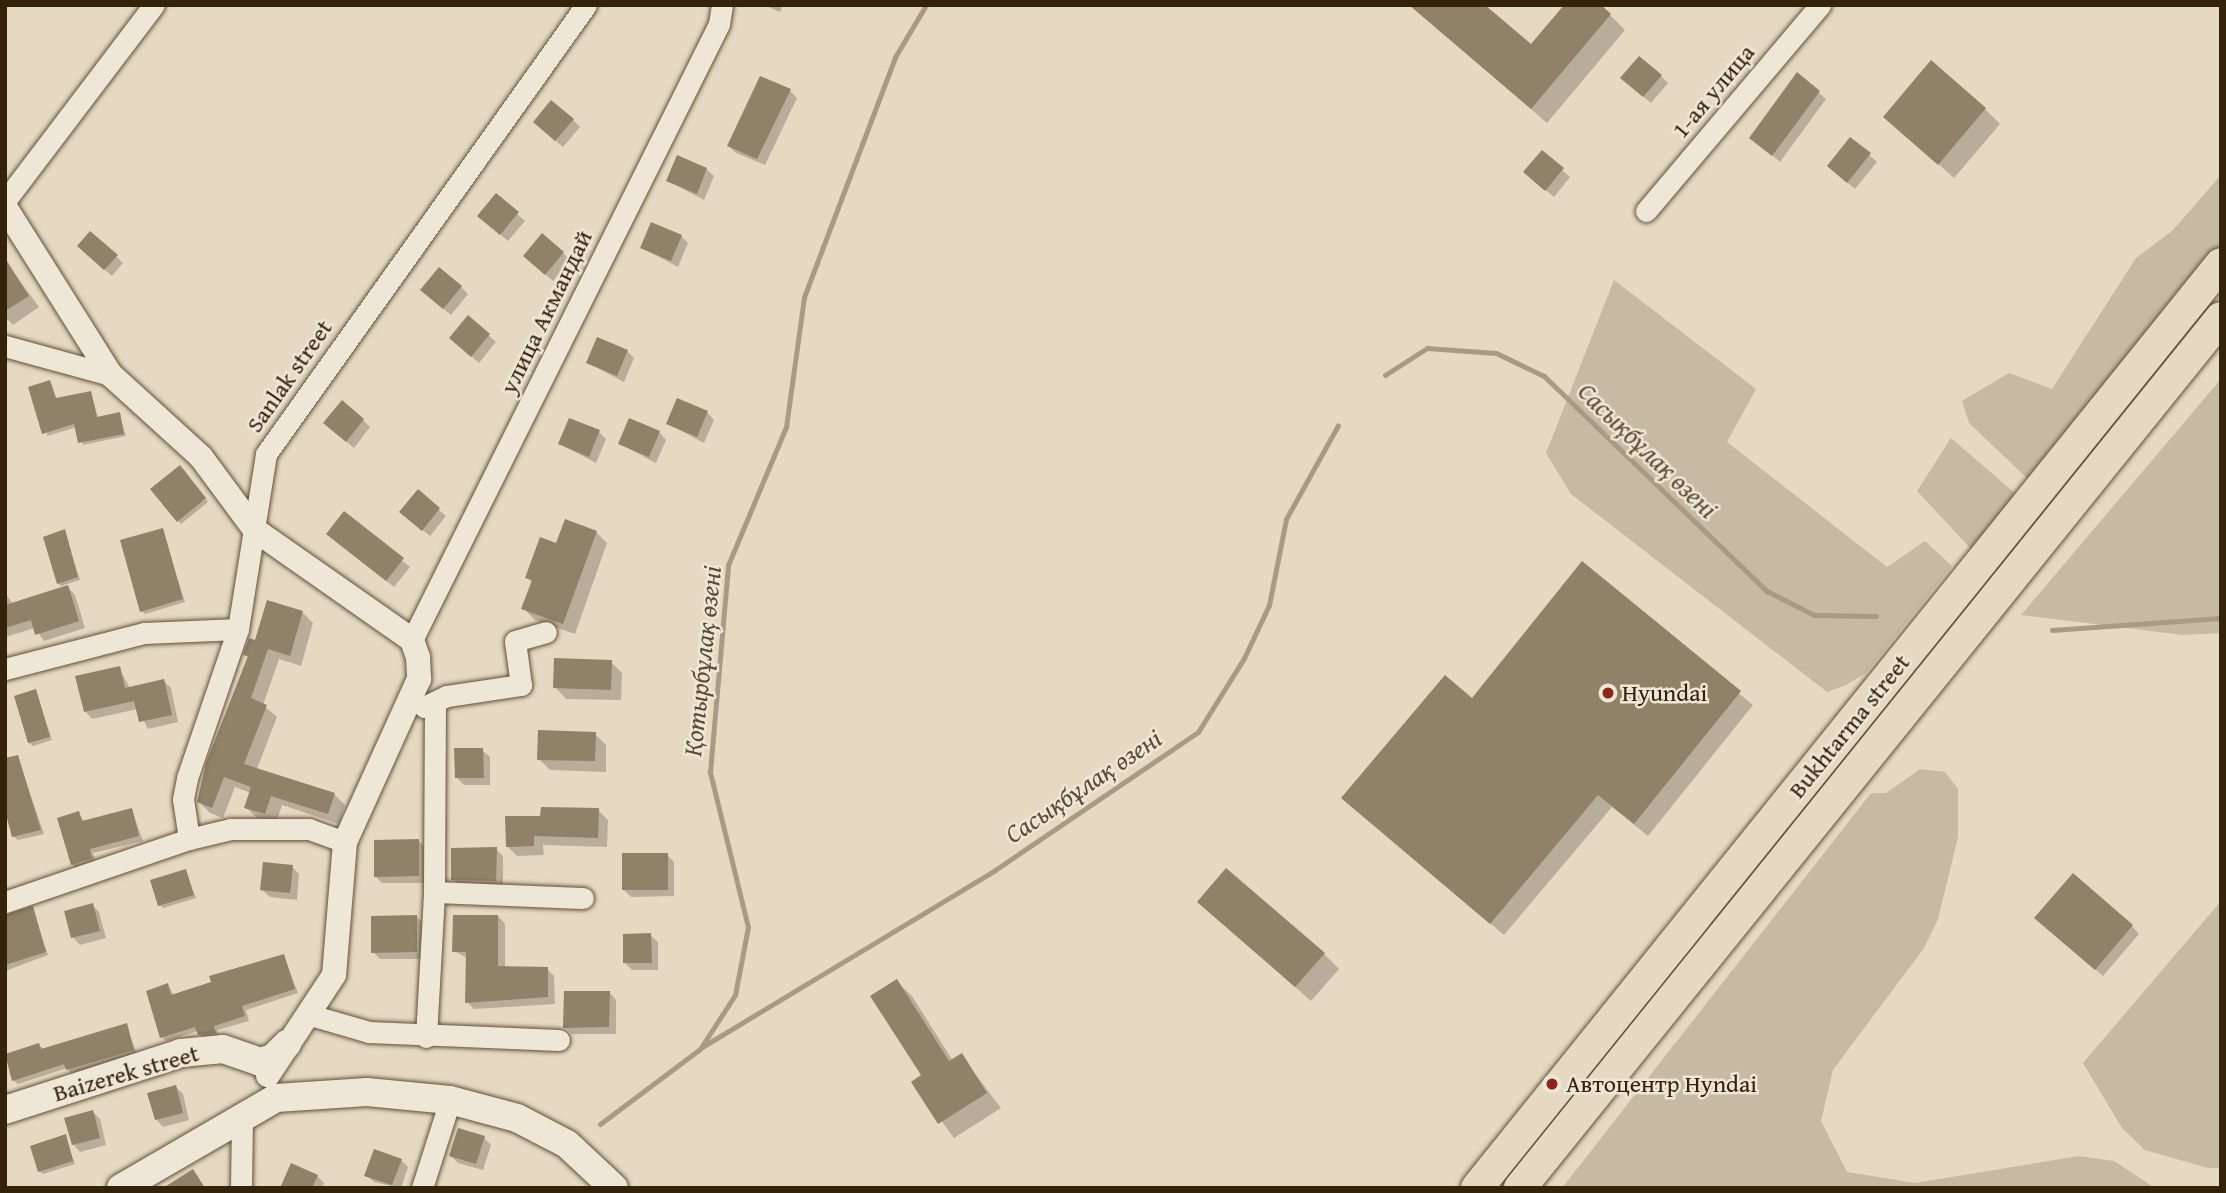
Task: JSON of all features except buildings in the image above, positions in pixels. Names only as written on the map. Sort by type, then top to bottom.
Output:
[{"type":"main road","name":"Bukhtarma street","points":[[1477,1188],[2221,264]]},
{"type":"main road","name":"Bukhtarma street","points":[[1520,1188],[2221,318]]},
{"type":"main road","points":[[1899,665],[1924,685]]},
{"type":"main road","points":[[242,1119],[257,1066],[269,1060],[287,1044]]},
{"type":"main road","points":[[287,1044],[281,1062],[285,1075],[321,1092]]},
{"type":"main road","name":"Baizerek street","points":[[5,1110],[195,1049],[223,1049],[289,1086],[321,1092]]},
{"type":"main road","points":[[121,1188],[276,1098],[321,1092],[399,1093],[450,1100],[517,1118],[545,1132],[586,1160],[614,1188]]},
{"type":"street","points":[[5,201],[154,5]]},
{"type":"street","name":"Sanlak street","points":[[189,839],[183,799],[187,778],[238,629],[263,468],[274,442],[586,5]]},
{"type":"street","name":"улица Акмандай","points":[[412,640],[719,24],[722,5]]},
{"type":"street","name":"1-ая улица","points":[[1646,211],[1820,5]]},
{"type":"street","points":[[5,207],[111,375],[201,457],[255,530],[412,640],[419,680],[345,842],[334,975],[287,1044]]},
{"type":"street","points":[[5,346],[111,375]]},
{"type":"street","points":[[5,669],[144,633],[238,629]]},
{"type":"street","points":[[402,714],[447,696],[521,685],[515,641],[547,632]]},
{"type":"street","points":[[426,1037],[434,892],[435,703]]},
{"type":"street","points":[[5,902],[189,839],[268,826],[309,829],[345,842]]},
{"type":"street","points":[[434,892],[583,898]]},
{"type":"street","points":[[307,1014],[347,1029],[426,1037],[559,1040]]},
{"type":"street","points":[[422,1188],[450,1100]]},
{"type":"street","points":[[241,1188],[242,1119]]},
{"type":"shaded area","points":[[2221,175],[2221,244],[2029,480],[1969,423],[1962,401],[2009,373],[2052,389],[2136,258],[2172,231]]},
{"type":"shaded area","points":[[1614,280],[1756,389],[1727,442],[1887,567],[1925,541],[1952,566],[1866,673],[1827,692],[1571,494],[1546,453]]},
{"type":"shaded area","points":[[2221,379],[2221,633],[2183,635],[2021,615]]},
{"type":"shaded area","points":[[1951,438],[2017,495],[1973,551],[1917,491]]},
{"type":"shaded area","points":[[1905,677],[1915,687],[1509,1188],[1492,1188]]},
{"type":"shaded area","points":[[1920,769],[1945,772],[1958,789],[1958,837],[1938,919],[1924,948],[1833,1070],[1821,1121],[1847,1172],[1915,1183],[2079,1156],[2114,1161],[2155,1188],[1562,1188],[1871,793],[1886,793]]},
{"type":"shaded area","points":[[2221,901],[2221,1168],[2208,1168],[2145,1150],[2122,1128],[2083,1063]]},
{"type":"waterway","name":"Қотырбұлақ өзені","points":[[600,1124],[700,1049],[735,995],[748,927],[710,772],[728,565],[786,427],[804,297],[895,57],[926,5]]},
{"type":"waterway","name":"Сасықбұлақ өзені","points":[[1385,375],[1427,348],[1496,353],[1544,376],[1767,591],[1814,615],[1876,616]]},
{"type":"waterway","name":"Сасықбұлақ өзені","points":[[702,1047],[995,870],[1198,732],[1244,658],[1269,605],[1286,519],[1338,425]]},
{"type":"waterway","name":"Сасықбұлақ өзені","points":[[2052,630],[2221,618]]},
{"type":"place","name":"Hyundai","points":[[1608,693]]},
{"type":"place","name":"Автоцентр Hyndai","points":[[1552,1084]]}]
